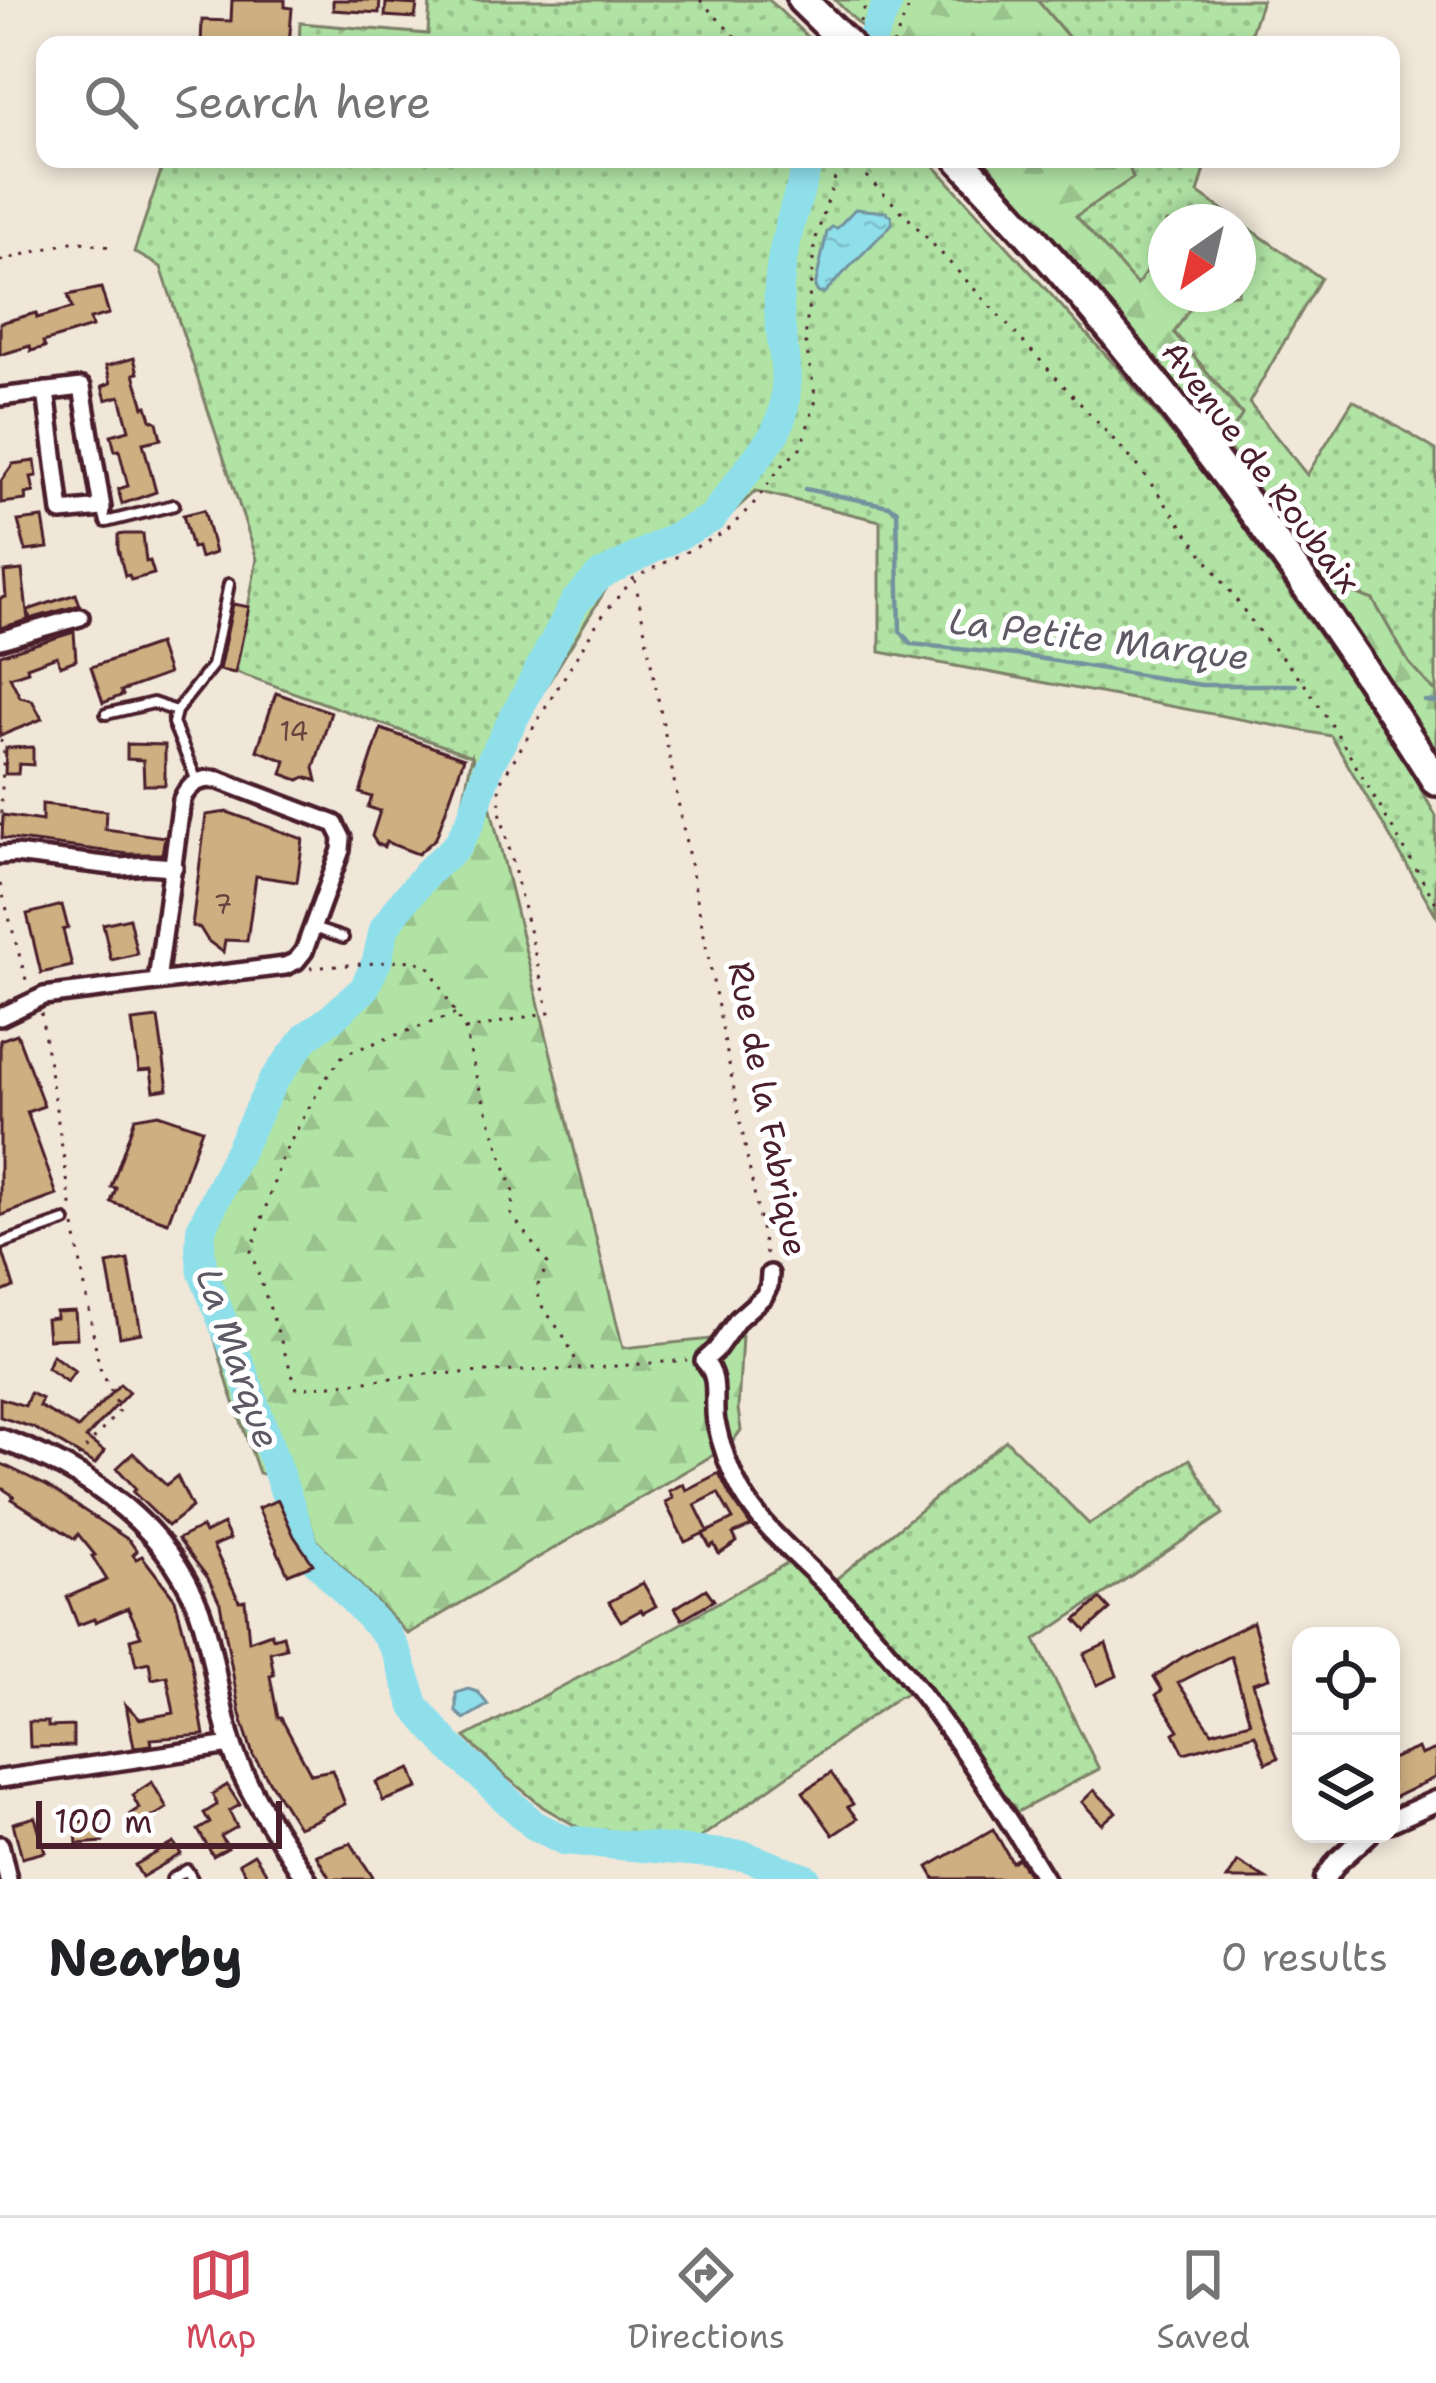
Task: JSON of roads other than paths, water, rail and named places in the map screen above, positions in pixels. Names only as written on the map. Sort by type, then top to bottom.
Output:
[{"type":"highway","points":[[802,0],[846,33]]},
{"type":"highway","name":"Avenue de Roubaix","points":[[967,168],[1093,307],[1215,459],[1332,620],[1436,781]]},
{"type":"street","points":[[0,397],[82,386],[102,508],[61,512],[46,391]]},
{"type":"street","points":[[0,640],[80,617]]},
{"type":"street","points":[[0,1017],[35,998],[290,964],[304,951],[341,850],[342,838],[335,824],[219,780],[190,786],[182,799],[157,981]]},
{"type":"street","points":[[0,855],[121,867],[174,867]]},
{"type":"street","name":"Rue de la Fabrique","points":[[770,1274],[764,1297],[738,1318],[704,1361],[715,1385],[715,1414],[726,1459],[750,1506],[882,1644],[919,1691],[1045,1879]]},
{"type":"street","points":[[0,1439],[69,1468],[133,1515],[179,1569],[204,1624],[231,1745],[306,1879]]},
{"type":"street","points":[[0,1779],[231,1745]]},
{"type":"street","points":[[1400,1817],[1436,1801]]},
{"type":"street","points":[[1324,1879],[1358,1843]]},
{"type":"street","points":[[0,1845],[8,1879]]},
{"type":"lane","points":[[102,508],[106,522],[174,506]]},
{"type":"lane","points":[[197,781],[173,723],[176,712],[212,666],[229,584]]},
{"type":"lane","points":[[106,714],[153,703],[176,712]]},
{"type":"lane","points":[[313,928],[343,938]]},
{"type":"lane","points":[[0,1244],[64,1222]]},
{"type":"lane","points":[[172,1879],[187,1870],[192,1879]]},
{"type":"water","points":[[855,209],[886,212],[892,224],[824,293],[818,293],[815,287],[827,232]]},
{"type":"water","points":[[478,1692],[488,1705],[464,1719],[456,1712],[456,1693]]},
{"type":"waterway","name":"La Marque","points":[[873,36],[889,0]]},
{"type":"waterway","name":"La Marque","points":[[806,168],[781,271],[786,381],[782,417],[774,435],[712,518],[599,576],[575,602],[488,767],[457,846],[429,871],[384,929],[364,989],[307,1036],[273,1081],[201,1229],[200,1250],[203,1273],[305,1549],[386,1634],[415,1707],[448,1745],[534,1825],[564,1840],[745,1856],[806,1879]]},
{"type":"waterway","name":"La Petite Marque","points":[[805,489],[897,511],[900,631],[911,644],[1025,656],[1201,685],[1296,685]]},
{"type":"waterway","name":"La Petite Marque","points":[[1425,701],[1436,702]]}]
